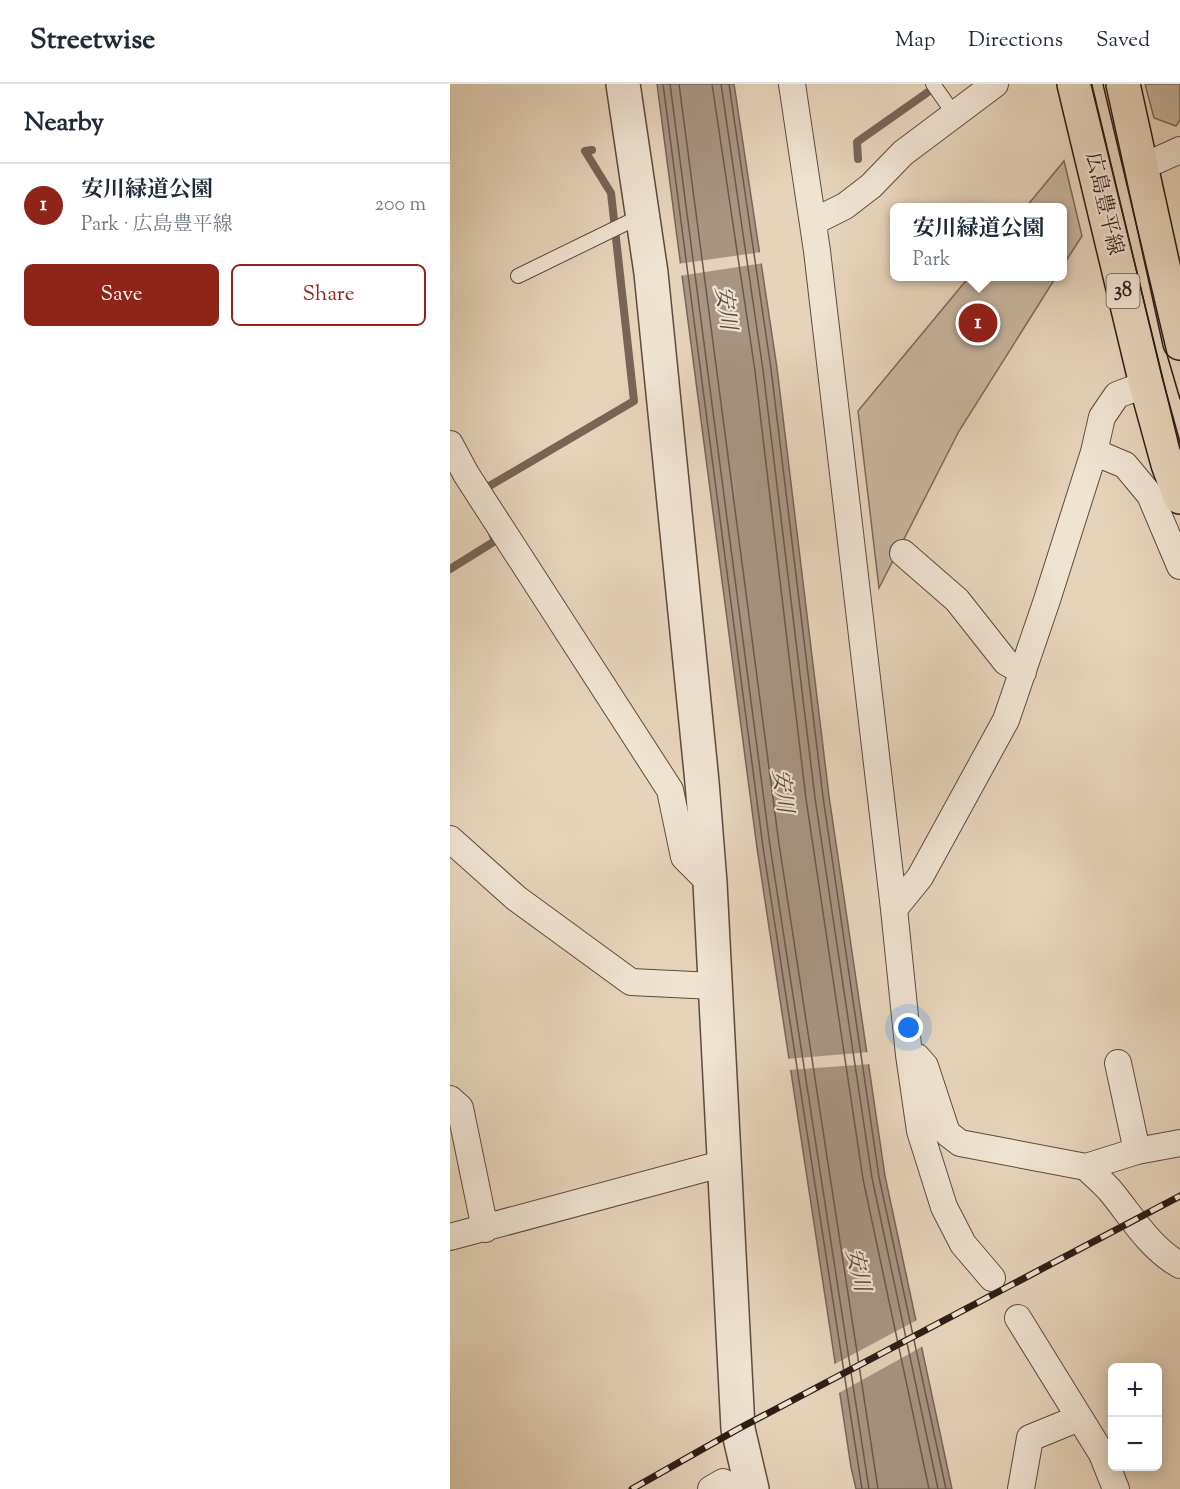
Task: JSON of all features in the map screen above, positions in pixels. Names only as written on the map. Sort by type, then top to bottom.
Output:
[{"type":"main road","name":"広島豊平線","points":[[1074,84],[1146,384],[1168,464],[1180,497]]},
{"type":"main road","name":"38","points":[[1123,84],[1180,343]]},
{"type":"street","points":[[623,84],[651,273],[702,782],[710,883],[738,1429],[752,1489]]},
{"type":"street","points":[[792,84],[813,222],[894,909],[908,1047],[920,1131],[944,1207],[963,1244],[992,1278]]},
{"type":"street","points":[[809,84],[816,195],[813,222]]},
{"type":"street","points":[[813,222],[845,206],[871,186],[950,108],[995,84]]},
{"type":"street","points":[[1142,167],[1180,150]]},
{"type":"street","points":[[894,909],[920,877],[1000,730],[1023,672],[1094,452],[1102,417],[1117,395],[1146,384]]},
{"type":"street","points":[[450,444],[466,474],[670,790],[684,858],[710,883]]},
{"type":"street","points":[[1094,452],[1125,465],[1150,495],[1180,566]]},
{"type":"street","points":[[903,553],[957,600],[1006,662],[1023,672]]},
{"type":"street","points":[[450,839],[516,898],[631,982],[714,986]]},
{"type":"street","points":[[908,1047],[925,1066],[947,1133],[960,1143],[1086,1167],[1137,1151],[1180,1143]]},
{"type":"street","points":[[1118,1062],[1137,1151]]},
{"type":"street","points":[[450,1099],[460,1108],[485,1229]]},
{"type":"street","points":[[450,1237],[725,1163]]},
{"type":"street","points":[[1086,1167],[1112,1192],[1129,1218],[1148,1238],[1171,1260],[1180,1265]]},
{"type":"street","points":[[1018,1318],[1102,1454],[1116,1489]]},
{"type":"street","points":[[1022,1489],[1030,1438],[1079,1418]]},
{"type":"street","points":[[711,1489],[723,1482],[725,1489]]},
{"type":"lane","points":[[933,84],[950,108]]},
{"type":"lane","points":[[518,276],[643,214]]},
{"type":"shaded area","points":[[1145,84],[1180,84],[1180,120],[1176,126],[1154,118]]},
{"type":"shaded area","points":[[1064,161],[1082,236],[1067,259],[1067,203],[1029,203]]},
{"type":"shaded area","points":[[966,281],[1053,281],[959,431],[879,588],[858,411]]},
{"type":"water","name":"安川","points":[[657,84],[734,84],[777,368],[829,796],[885,1176],[952,1489],[856,1489],[851,1467],[757,848]]},
{"type":"pier","points":[[762,252],[764,263],[679,276],[677,264]]},
{"type":"pier","points":[[870,1052],[871,1064],[788,1070],[786,1059]]},
{"type":"pier","points":[[919,1319],[925,1345],[837,1394],[833,1365]]},
{"type":"waterway","points":[[858,159],[857,142],[938,85]]},
{"type":"waterway","points":[[486,488],[634,401],[611,193],[585,151],[592,150]]},
{"type":"waterway","points":[[450,569],[495,541],[492,533]]},
{"type":"tram line","points":[[1091,84],[1180,449]]},
{"type":"tram line","points":[[1103,84],[1168,358],[1180,399]]},
{"type":"railway","points":[[632,1489],[738,1429],[1180,1196]]},
{"type":"place","name":"安川緑道公園","points":[[978,323]]}]
